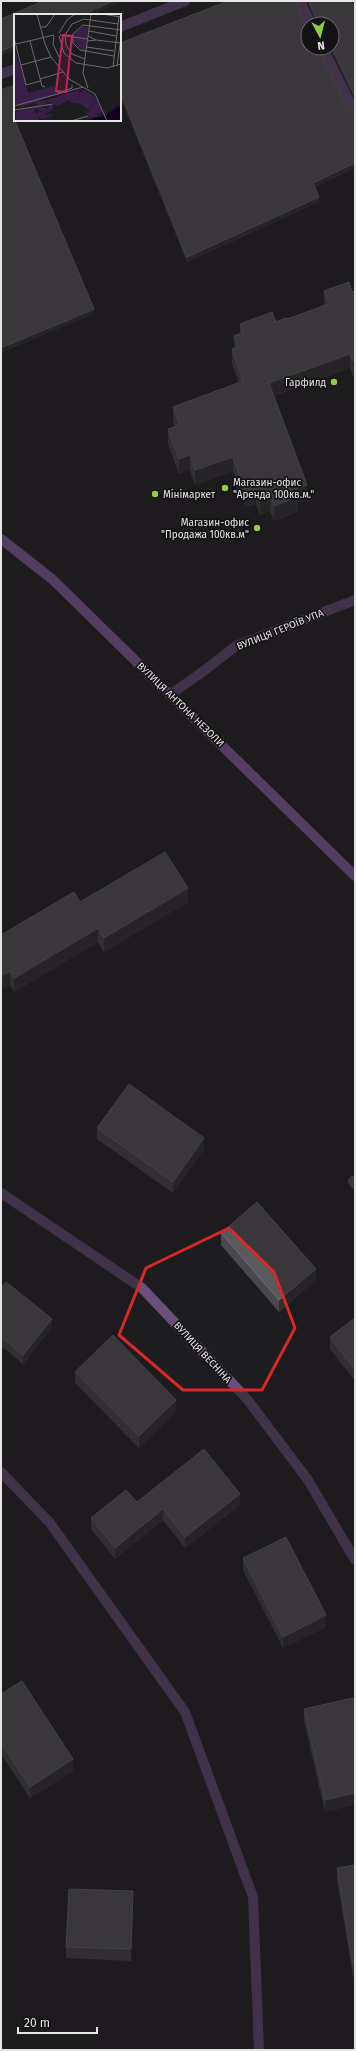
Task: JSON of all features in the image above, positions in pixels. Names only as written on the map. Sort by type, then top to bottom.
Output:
[{"type":"main road","name":"ВУЛИЦЯ АНТОНА НЕЗОЛИ","points":[[1,539],[52,579],[355,876]]},
{"type":"street","points":[[121,27],[185,1]]},
{"type":"street","points":[[300,1],[307,16]]},
{"type":"street","points":[[327,56],[353,109]]},
{"type":"street","points":[[1,74],[14,69]]},
{"type":"street","name":"ВУЛИЦЯ ГЕРОЇВ УПА","points":[[171,694],[236,646],[355,600]]},
{"type":"street","name":"ВУЛИЦЯ ВЕСНІНА","points":[[1,1192],[142,1288],[247,1399],[308,1480],[355,1560]]},
{"type":"street","points":[[1,1472],[50,1523],[185,1712],[253,1897],[259,2050]]},
{"type":"highlighted area","points":[[229,1228],[274,1272],[295,1328],[262,1390],[183,1390],[119,1335],[146,1268]]},
{"type":"building","points":[[43,1],[113,1],[84,14],[14,14],[14,45],[1,51],[1,19]]},
{"type":"building","points":[[228,1],[295,1],[302,16],[300,16],[300,56],[322,56],[347,107],[355,110],[355,163],[313,183],[319,197],[187,257],[121,93],[121,43]]},
{"type":"building","points":[[309,1],[351,1],[355,8],[355,96],[336,56],[340,56],[340,16],[315,16]]},
{"type":"building","points":[[14,85],[14,113],[12,114],[14,121],[94,309],[1,348],[1,90]]},
{"type":"building","points":[[349,282],[352,292],[355,291],[355,360],[353,361],[350,354],[269,383],[307,485],[295,489],[298,497],[274,506],[270,496],[260,500],[256,489],[246,493],[233,457],[195,470],[190,455],[179,459],[168,429],[180,425],[173,407],[243,381],[232,349],[238,347],[234,336],[243,333],[240,324],[272,312],[276,322],[329,304],[324,291]]},
{"type":"building","points":[[165,852],[188,888],[104,938],[98,928],[14,978],[10,971],[1,976],[1,935],[74,892],[80,902]]},
{"type":"building","points":[[129,1084],[204,1138],[173,1182],[97,1128]]},
{"type":"building","points":[[257,1202],[316,1269],[279,1300],[221,1233]]},
{"type":"building","points":[[6,1282],[52,1319],[23,1355],[1,1337],[1,1288]]},
{"type":"building","points":[[355,1318],[355,1370],[330,1337]]},
{"type":"building","points":[[113,1335],[176,1400],[139,1436],[75,1372]]},
{"type":"building","points":[[204,1449],[240,1494],[185,1537],[163,1509],[115,1548],[91,1518],[126,1490],[137,1502]]},
{"type":"building","points":[[286,1537],[326,1615],[283,1637],[243,1558]]},
{"type":"building","points":[[22,1681],[73,1759],[30,1787],[1,1743],[1,1694]]},
{"type":"building","points":[[353,1698],[355,1706],[355,1793],[325,1800],[304,1709]]},
{"type":"building","points":[[355,1865],[355,1965],[353,1965],[337,1868]]},
{"type":"building","points":[[69,1889],[133,1891],[131,1949],[66,1947]]},
{"type":"place","name":"Гарфилд","points":[[334,382]]},
{"type":"place","name":"Магазин-офис \"Аренда 100кв.м.\"","points":[[225,488]]},
{"type":"place","name":"Мінімаркет","points":[[155,494]]},
{"type":"place","name":"Магазин-офис \"Продажа 100кв.м\"","points":[[257,528]]}]
